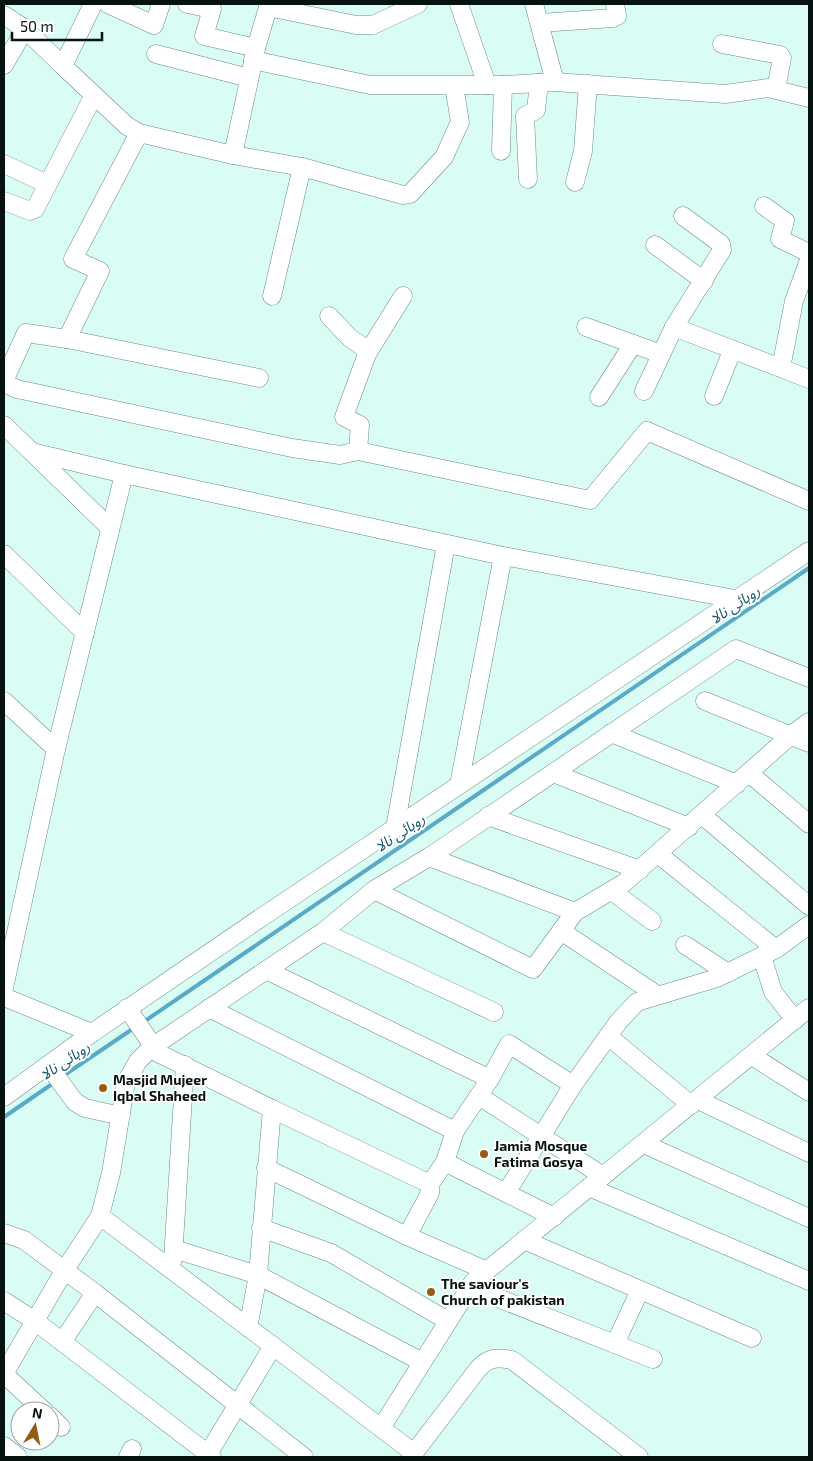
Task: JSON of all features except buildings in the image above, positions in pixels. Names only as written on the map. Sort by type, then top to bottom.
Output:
[{"type":"street","points":[[63,66],[93,4]]},
{"type":"street","points":[[108,4],[154,24],[161,4]]},
{"type":"street","points":[[187,4],[212,9],[204,36],[254,54],[370,85],[454,86],[547,82],[725,94],[776,89],[809,98]]},
{"type":"street","points":[[233,155],[254,54],[268,5],[356,25],[373,25],[418,4]]},
{"type":"street","points":[[459,4],[495,85],[501,151]]},
{"type":"street","points":[[528,179],[525,116],[536,110],[547,82],[540,22],[534,4]]},
{"type":"street","points":[[540,22],[613,18],[617,16],[615,4]]},
{"type":"street","points":[[4,15],[25,30],[127,126],[139,133],[233,155],[302,167],[396,193],[410,194],[444,157],[460,122],[454,86]]},
{"type":"street","points":[[4,65],[25,30]]},
{"type":"street","points":[[722,44],[780,55],[782,58],[776,89]]},
{"type":"street","points":[[156,54],[249,78]]},
{"type":"street","points":[[576,182],[583,151],[588,84]]},
{"type":"street","points":[[4,201],[33,211],[94,95]]},
{"type":"street","points":[[66,339],[100,271],[73,259],[139,133]]},
{"type":"street","points":[[4,164],[47,184]]},
{"type":"street","points":[[272,296],[302,167]]},
{"type":"street","points":[[764,206],[785,221],[780,238],[809,253]]},
{"type":"street","points":[[644,391],[674,328],[721,254],[721,244],[683,216]]},
{"type":"street","points":[[655,245],[704,281]]},
{"type":"street","points":[[781,368],[794,301],[809,260]]},
{"type":"street","points":[[358,451],[360,425],[344,416],[367,354],[403,296]]},
{"type":"street","points":[[329,316],[350,338],[366,349],[367,354]]},
{"type":"street","points":[[586,326],[661,354]]},
{"type":"street","points":[[674,328],[809,379]]},
{"type":"street","points":[[259,378],[66,339],[26,333],[4,382],[17,389],[292,448],[340,455],[358,451],[590,500],[647,431],[809,501]]},
{"type":"street","points":[[599,397],[633,344]]},
{"type":"street","points":[[714,396],[732,351]]},
{"type":"street","points":[[4,425],[110,528]]},
{"type":"street","points":[[31,451],[124,474],[503,556],[735,599]]},
{"type":"street","points":[[4,988],[9,941],[124,474]]},
{"type":"street","points":[[395,828],[446,544]]},
{"type":"street","points":[[4,1096],[51,1068],[92,1033],[129,1011],[395,828],[809,551]]},
{"type":"street","points":[[4,554],[85,633]]},
{"type":"street","points":[[459,785],[503,556]]},
{"type":"street","points":[[33,1401],[4,1374],[6,1363],[35,1321],[64,1271],[100,1216],[111,1173],[126,1082],[138,1061],[151,1045],[324,932],[374,890],[429,857],[736,649],[809,678]]},
{"type":"street","points":[[4,701],[56,749]]},
{"type":"street","points":[[704,701],[809,743]]},
{"type":"street","points":[[374,890],[534,969],[575,912],[612,890],[640,870],[791,735],[809,722]]},
{"type":"street","points":[[611,733],[743,778],[809,824]]},
{"type":"street","points":[[553,773],[689,827]]},
{"type":"street","points":[[702,815],[809,906]]},
{"type":"street","points":[[488,816],[640,870]]},
{"type":"street","points":[[381,1428],[470,1286],[589,1187],[803,1016],[773,992],[769,953],[658,854]]},
{"type":"street","points":[[429,857],[575,912]]},
{"type":"street","points":[[612,890],[652,921]]},
{"type":"street","points":[[506,1193],[573,1084],[608,1036],[637,1002],[717,978],[769,953],[809,925]]},
{"type":"street","points":[[561,931],[657,995]]},
{"type":"street","points":[[324,932],[494,1012]]},
{"type":"street","points":[[684,945],[728,973]]},
{"type":"street","points":[[266,970],[490,1079]]},
{"type":"street","points":[[4,996],[92,1033]]},
{"type":"street","points":[[209,1008],[455,1131]]},
{"type":"street","points":[[129,1011],[158,1053],[430,1184]]},
{"type":"street","points":[[608,1036],[695,1102],[809,1153]]},
{"type":"street","points":[[407,1236],[430,1193],[430,1184],[445,1162],[455,1131],[490,1079],[509,1044],[573,1084]]},
{"type":"street","points":[[752,1056],[809,1092]]},
{"type":"street","points":[[172,1271],[185,1065]]},
{"type":"street","points":[[51,1068],[75,1102],[85,1108],[121,1116]]},
{"type":"street","points":[[479,1096],[603,1176]]},
{"type":"street","points":[[248,1328],[258,1275],[272,1109]]},
{"type":"street","points":[[644,1144],[809,1218]]},
{"type":"street","points":[[445,1162],[554,1216]]},
{"type":"street","points":[[266,1168],[407,1236],[486,1271]]},
{"type":"street","points":[[589,1187],[809,1281]]},
{"type":"street","points":[[100,1216],[381,1428],[412,1455],[478,1369],[486,1360],[497,1357],[512,1360],[639,1457]]},
{"type":"street","points":[[261,1228],[331,1253],[448,1321]]},
{"type":"street","points":[[4,1233],[24,1240],[95,1293],[304,1457]]},
{"type":"street","points":[[524,1240],[752,1338]]},
{"type":"street","points":[[174,1249],[258,1275],[422,1362]]},
{"type":"street","points":[[470,1286],[653,1359]]},
{"type":"street","points":[[615,1344],[640,1290]]},
{"type":"street","points":[[62,1342],[95,1293]]},
{"type":"street","points":[[4,1301],[35,1321],[210,1456],[238,1404],[273,1346]]},
{"type":"street","points":[[4,1446],[18,1457]]},
{"type":"waterway","name":"روہائی نالا","points":[[142,1023],[809,568]]},
{"type":"waterway","name":"روہائی نالا","points":[[63,1076],[134,1028]]},
{"type":"waterway","name":"روہائی نالا","points":[[4,1117],[55,1082]]},
{"type":"place","name":"Masjid Mujeer Iqbal Shaheed","points":[[103,1088]]},
{"type":"place","name":"Jamia Mosque Fatima Gosya","points":[[484,1154]]},
{"type":"place","name":"The saviour's Church of pakistan","points":[[431,1292]]}]
